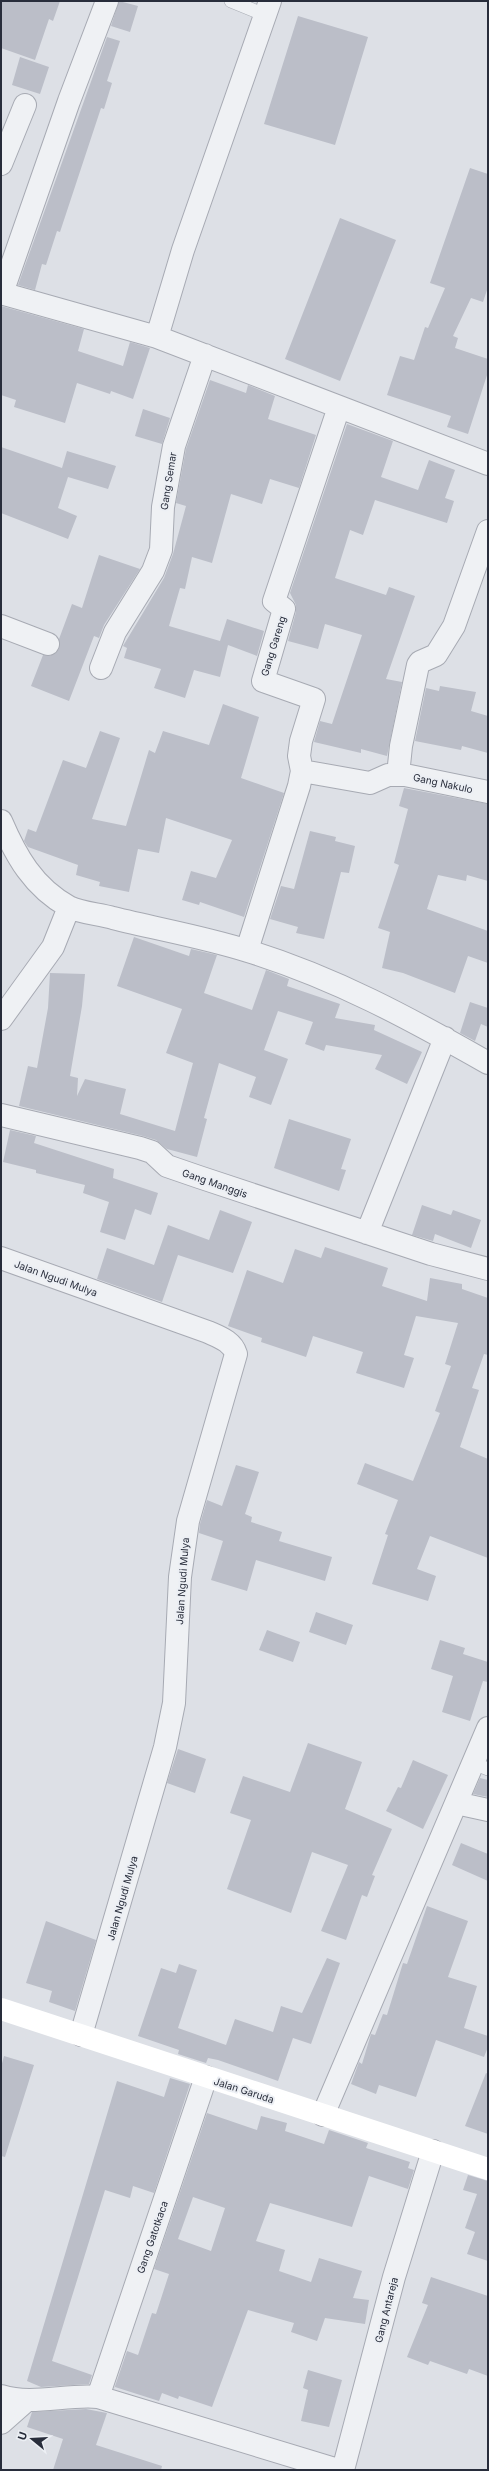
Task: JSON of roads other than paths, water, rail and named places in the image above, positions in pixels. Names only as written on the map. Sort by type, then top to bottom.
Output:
[{"type":"main road","name":"Jalan Garuda","points":[[1,2009],[488,2169]]},
{"type":"street","points":[[107,1],[69,101],[2,293],[157,337],[488,464]]},
{"type":"street","points":[[157,337],[183,250],[267,8]]},
{"type":"street","points":[[1,164],[25,105]]},
{"type":"street","name":"Gang Semar","points":[[101,668],[115,632],[153,570],[161,550],[163,507],[174,446],[205,355]]},
{"type":"street","name":"Gang Gareng","points":[[247,950],[302,771],[299,756],[300,748],[314,699],[262,681],[284,609],[274,600],[338,407]]},
{"type":"street","points":[[398,775],[401,746],[418,665],[420,662],[436,655],[454,626],[488,531]]},
{"type":"street","points":[[1,626],[48,644]]},
{"type":"street","name":"Gang Nakulo","points":[[302,771],[370,783],[388,775],[421,777],[488,792]]},
{"type":"street","points":[[1,821],[9,843],[23,867],[35,881],[69,907],[247,950],[347,987],[393,1009],[488,1063]]},
{"type":"street","points":[[1,1019],[53,947],[69,907]]},
{"type":"street","points":[[367,1233],[445,1038]]},
{"type":"street","name":"Gang Manggis","points":[[1,1115],[140,1148],[152,1152],[167,1166],[431,1254],[488,1269]]},
{"type":"street","name":"Jalan Ngudi Mulya","points":[[1,1258],[208,1332],[224,1339],[234,1348],[236,1354],[188,1521],[180,1577],[174,1703],[165,1747],[81,2035]]},
{"type":"street","points":[[323,2115],[456,1803],[480,1766],[488,1728]]},
{"type":"street","points":[[456,1803],[488,1810]]},
{"type":"street","name":"Gang Gatotkaca","points":[[98,2397],[206,2077]]},
{"type":"street","name":"Gang Antareja","points":[[343,2470],[394,2277],[433,2151]]},
{"type":"street","points":[[1,2396],[27,2400],[79,2395],[98,2397],[286,2462],[338,2470]]},
{"type":"street","points":[[1,2422],[27,2400]]},
{"type":"lane","points":[[231,1],[267,8]]}]
